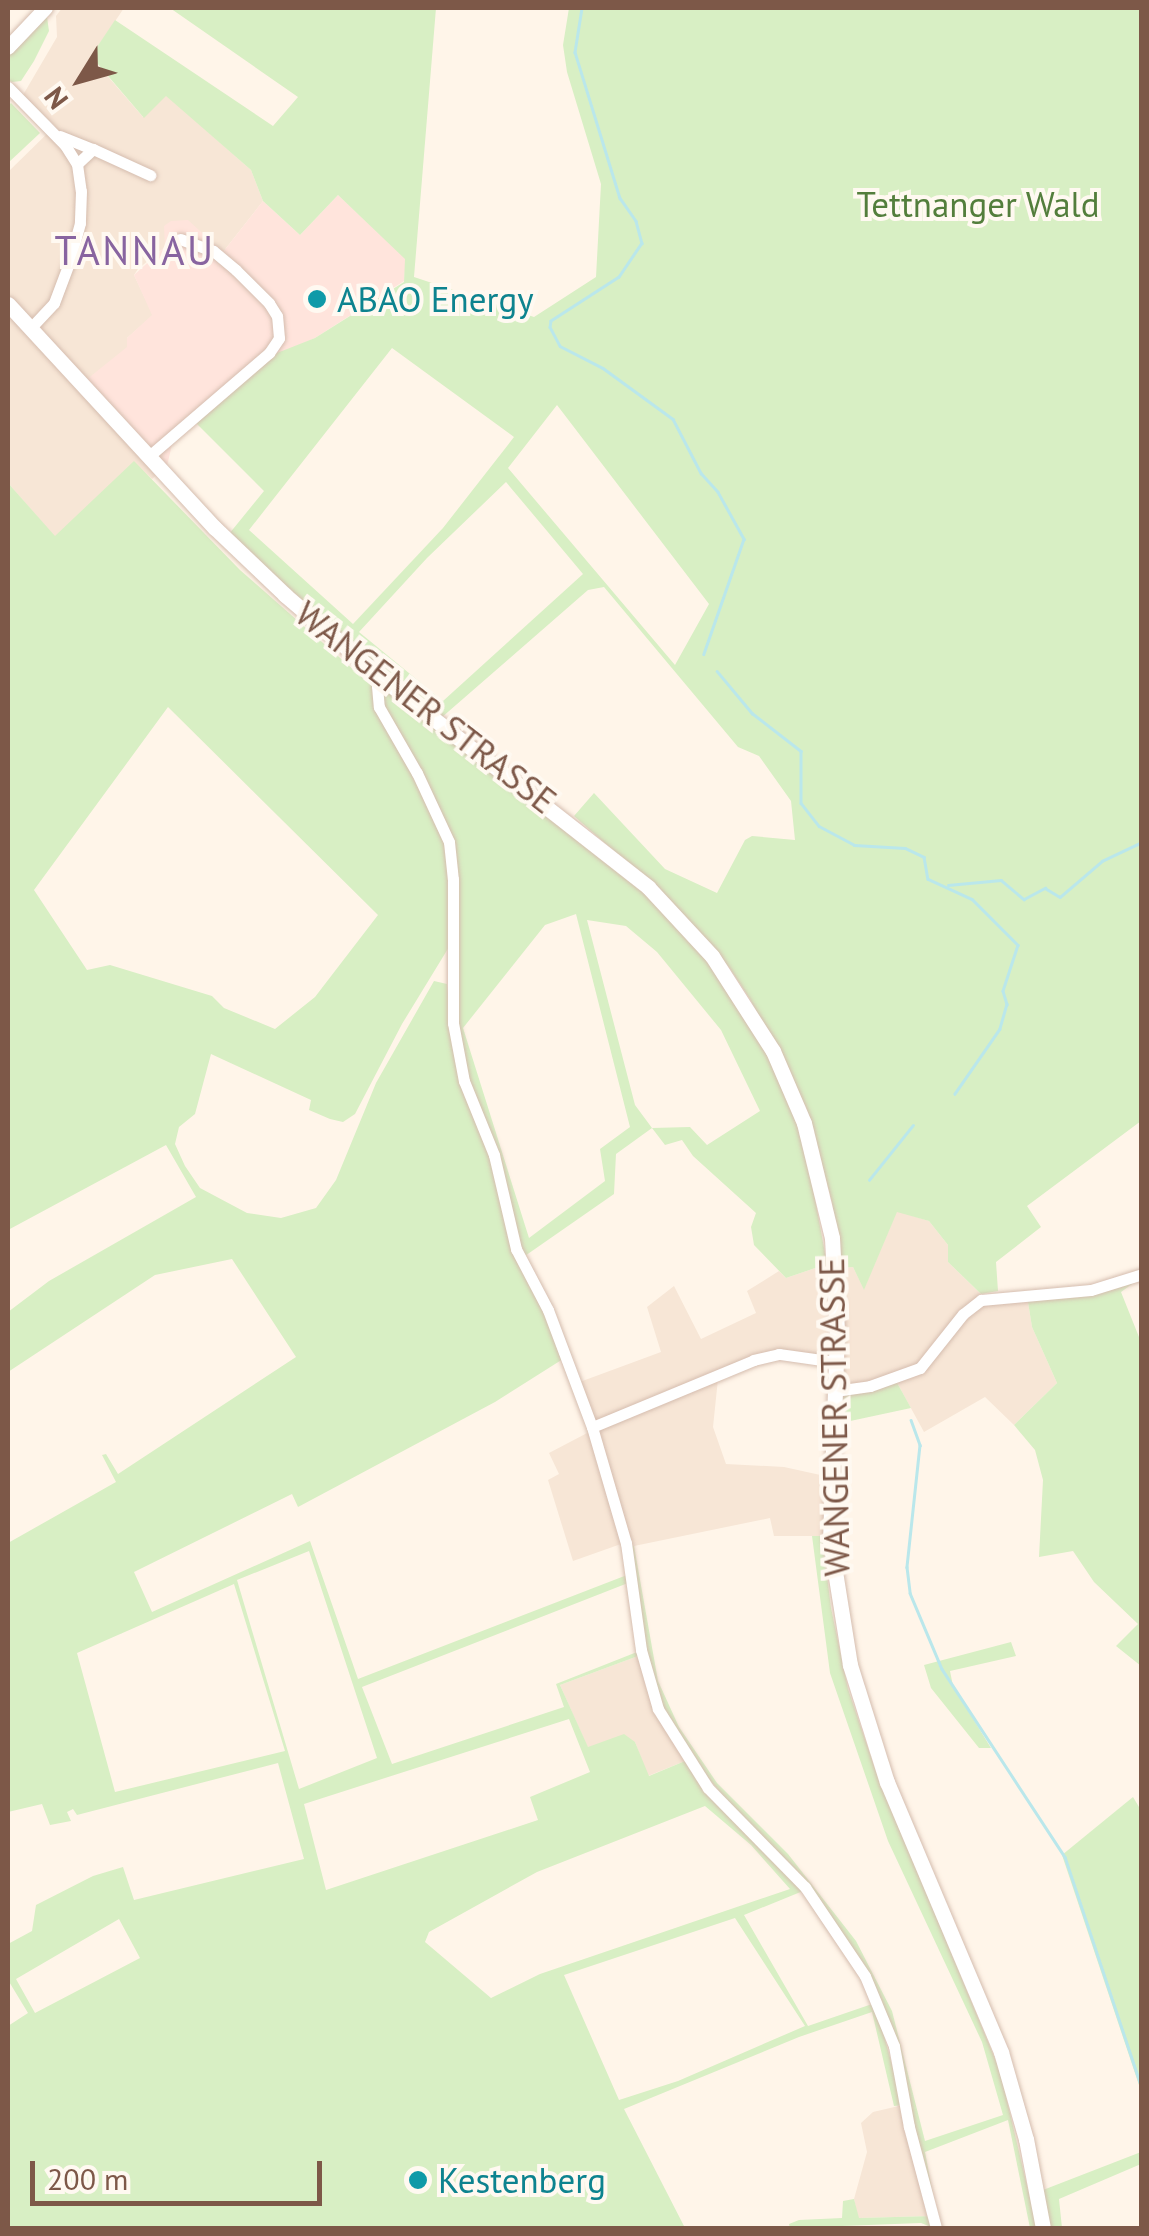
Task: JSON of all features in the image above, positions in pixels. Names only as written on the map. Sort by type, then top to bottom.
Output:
[{"type":"main road","name":"WANGENER STRASSE","points":[[8,304],[215,528],[383,679],[634,874],[697,938],[747,1005],[791,1088],[822,1188],[832,1238],[836,1362],[830,1540],[850,1665],[882,1768],[1001,2052],[1026,2139],[1043,2228]]},
{"type":"street","points":[[8,48],[46,8]]},
{"type":"street","points":[[8,87],[54,133],[77,164],[80,223],[54,303],[32,328]]},
{"type":"street","points":[[54,133],[150,174]]},
{"type":"street","points":[[77,164],[93,149]]},
{"type":"street","points":[[148,457],[270,353],[278,338],[276,316],[269,303],[213,251],[180,239]]},
{"type":"street","points":[[383,679],[377,686],[379,707],[436,808],[449,842],[453,879],[453,1024],[464,1080],[494,1155],[516,1249],[548,1310],[592,1426],[626,1543],[640,1650],[650,1690],[668,1730],[723,1805],[805,1887],[851,1952],[882,2007],[936,2228]]},
{"type":"street","points":[[835,1390],[882,1383],[920,1368],[969,1308],[1002,1296],[1092,1290],[1142,1274]]},
{"type":"street","points":[[592,1426],[769,1356],[836,1362]]},
{"type":"shaded area","points":[[62,8],[124,8],[91,57],[143,117],[166,95],[251,170],[263,201],[223,252],[165,247],[134,275],[153,315],[127,338],[127,347],[167,466],[152,479],[134,462],[55,537],[8,483],[8,172],[55,126],[23,95],[57,37],[56,16]]},
{"type":"shaded area","points":[[338,195],[406,259],[404,281],[315,338],[282,353],[173,440],[167,466],[86,380],[127,347],[127,338],[152,315],[134,275],[165,247],[164,226],[171,221],[188,220],[223,252],[263,201],[300,235]]},
{"type":"shaded area","points":[[897,1211],[929,1221],[948,1245],[948,1262],[987,1300],[1027,1296],[1032,1327],[1057,1383],[1014,1425],[985,1397],[924,1432],[895,1379],[842,1388],[841,1268],[853,1267],[864,1289]]},
{"type":"shaded area","points":[[827,1264],[829,1361],[781,1356],[754,1362],[718,1379],[713,1427],[726,1464],[784,1467],[825,1476],[826,1536],[774,1536],[770,1518],[634,1546],[621,1544],[573,1561],[548,1480],[559,1474],[549,1453],[591,1431],[577,1383],[661,1352],[647,1307],[674,1286],[701,1339],[756,1313],[747,1291],[779,1271],[786,1278]]},
{"type":"shaded area","points":[[638,1656],[685,1761],[648,1776],[635,1742],[588,1748],[560,1685]]},
{"type":"shaded area","points":[[903,2105],[932,2216],[858,2218],[854,2199],[867,2152],[861,2123],[873,2112]]},
{"type":"green space","points":[[55,8],[47,17],[49,31],[21,81],[8,80],[8,56]]},
{"type":"green space","name":"Tettnanger Wald","points":[[170,8],[436,8],[414,277],[534,317],[596,277],[601,184],[567,72],[563,45],[569,8],[1141,8],[1141,1121],[1027,1206],[1041,1227],[996,1262],[998,1291],[981,1294],[948,1262],[948,1245],[929,1221],[897,1212],[864,1290],[853,1267],[841,1268],[832,1202],[806,1107],[750,999],[729,967],[654,886],[574,816],[594,793],[665,869],[717,893],[745,840],[752,836],[795,840],[791,801],[759,756],[738,747],[604,587],[588,590],[441,718],[346,640],[229,534],[264,491],[195,422],[277,353],[315,338],[404,282],[405,259],[338,195],[300,235],[263,201],[251,170],[166,96],[144,118],[91,56],[115,20],[273,126],[298,97]],"holes":[[[392,348],[514,437],[443,528],[353,624],[249,530]],[[557,405],[709,604],[675,665],[508,468]],[[506,482],[583,574],[443,701],[359,632],[427,558]]]},
{"type":"green space","points":[[11,103],[40,133],[8,163],[8,106]]},
{"type":"green space","points":[[134,461],[240,570],[372,686],[447,844],[449,947],[402,1024],[355,1114],[343,1122],[330,1119],[309,1110],[311,1100],[211,1054],[195,1114],[179,1127],[175,1144],[185,1166],[200,1188],[247,1213],[281,1218],[316,1208],[336,1180],[376,1083],[434,981],[447,984],[454,1053],[563,1359],[495,1402],[298,1507],[292,1494],[134,1572],[152,1612],[310,1541],[358,1679],[627,1575],[628,1583],[362,1687],[392,1764],[564,1707],[556,1684],[637,1652],[638,1656],[560,1685],[588,1747],[624,1734],[635,1742],[649,1776],[685,1761],[803,1891],[744,1915],[808,2026],[875,2003],[903,2105],[894,2106],[872,2012],[799,2037],[624,2109],[685,2228],[8,2228],[8,2026],[28,2013],[8,1980],[8,1944],[32,1931],[36,1905],[93,1876],[123,1867],[134,1900],[304,1859],[278,1763],[77,1815],[73,1809],[67,1812],[71,1821],[50,1825],[42,1804],[8,1812],[8,1543],[116,1482],[102,1455],[106,1454],[118,1474],[296,1357],[232,1259],[155,1275],[8,1372],[8,1312],[49,1281],[196,1197],[166,1145],[8,1230],[8,483],[55,536]],"holes":[[[168,707],[378,915],[315,997],[275,1029],[224,1008],[212,996],[110,965],[87,970],[34,890]],[[309,1551],[377,1758],[299,1789],[237,1580]],[[234,1584],[285,1751],[115,1792],[77,1653]],[[569,1719],[590,1772],[530,1797],[538,1820],[326,1890],[304,1804]],[[705,1806],[751,1845],[790,1889],[540,1974],[491,1998],[425,1942],[429,1932],[537,1872]],[[735,1918],[805,2026],[678,2081],[619,2100],[564,1975]],[[119,1919],[140,1958],[35,2013],[16,1979]]]},
{"type":"green space","points":[[382,686],[655,902],[718,974],[774,1065],[805,1145],[827,1264],[786,1278],[754,1245],[751,1227],[756,1213],[693,1156],[682,1140],[665,1145],[652,1128],[616,1154],[614,1194],[522,1258],[467,1083],[454,1022],[452,841],[385,713]],"holes":[[[576,914],[630,1127],[600,1149],[605,1181],[529,1238],[463,1028],[545,925]],[[587,920],[626,926],[657,952],[721,1030],[760,1111],[707,1145],[690,1127],[652,1128],[635,1105]]]},
{"type":"green space","points":[[1139,1279],[1121,1292],[1141,1342],[1141,1666],[1116,1646],[1138,1624],[1094,1582],[1073,1551],[1039,1557],[1043,1480],[1035,1450],[1014,1425],[1057,1383],[1032,1327],[1027,1296],[1089,1295]]},
{"type":"green space","points":[[895,1379],[911,1408],[841,1423],[842,1388]]},
{"type":"green space","points":[[812,1536],[822,1536],[831,1608],[848,1689],[874,1766],[1000,2071],[1037,2228],[1030,2228],[1008,2120],[925,2152],[934,2200],[882,2001],[852,1949],[683,1748],[650,1682],[627,1544],[634,1546],[658,1681],[679,1727],[717,1783],[788,1854],[856,1941],[892,2011],[925,2141],[1003,2115],[982,2042],[888,1841],[830,1673]]},
{"type":"green space","points":[[1011,1642],[1016,1656],[950,1671],[953,1686],[991,1748],[979,1748],[931,1688],[924,1665]]},
{"type":"green space","points":[[1133,1797],[1142,1812],[1141,2091],[1062,1855]]},
{"type":"green space","points":[[1141,2152],[1141,2164],[1059,2199],[1062,2228],[1050,2228],[1043,2190]]},
{"type":"green space","points":[[854,2199],[859,2218],[932,2216],[934,2228],[921,2223],[790,2228],[789,2224],[799,2220],[842,2218],[843,2201]]},
{"type":"waterway","points":[[582,8],[575,52],[620,198],[636,221],[642,243],[619,277],[551,321],[550,327],[560,346],[603,368],[673,419],[701,473],[718,492],[744,539],[704,654]]},
{"type":"waterway","points":[[717,671],[752,713],[801,751],[801,803],[819,826],[854,845],[905,848],[924,857],[928,879],[972,899],[1018,945],[1003,991],[1007,1004],[1000,1029],[955,1094]]},
{"type":"waterway","points":[[948,885],[1001,880],[1024,899],[1045,888],[1060,897],[1102,861],[1142,842]]},
{"type":"waterway","points":[[869,1180],[913,1125]]},
{"type":"waterway","points":[[911,1420],[920,1445],[907,1567],[910,1593],[942,1669],[1065,1857],[1142,2089]]},
{"type":"place","name":"ABAO Energy","points":[[317,299]]},
{"type":"place","name":"Kestenberg","points":[[418,2180]]},
{"type":"district","name":"TANNAU","points":[[135,250]]}]
